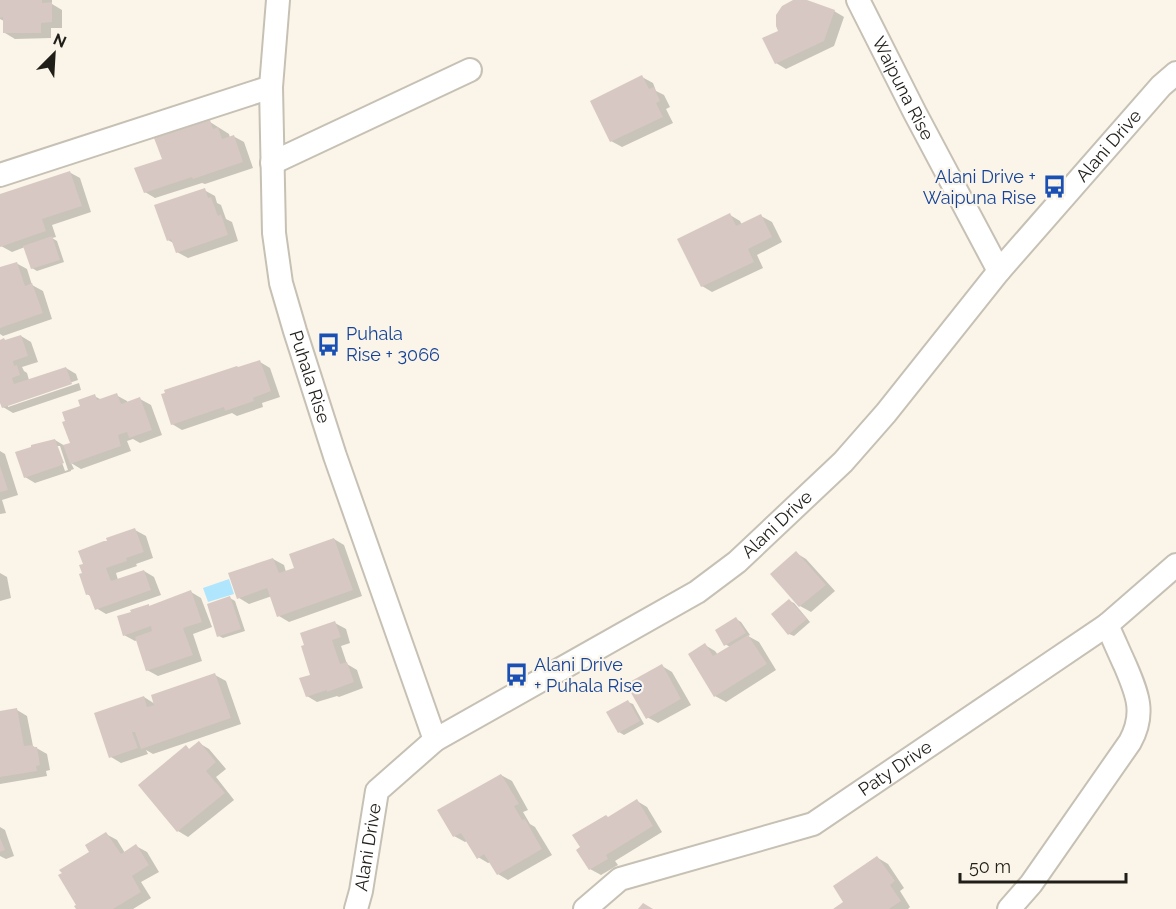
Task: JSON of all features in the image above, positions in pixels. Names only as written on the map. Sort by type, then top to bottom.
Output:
[{"type":"street","name":"Puhala Rise","points":[[278,0],[271,87],[274,233],[281,283],[335,456],[435,740]]},
{"type":"street","name":"Waipuna Rise","points":[[858,0],[999,271]]},
{"type":"street","points":[[272,163],[470,70]]},
{"type":"street","name":"Alani Drive","points":[[356,909],[377,791],[435,740],[697,592],[737,562],[843,462],[886,413],[999,271],[1161,86],[1176,73]]},
{"type":"street","points":[[0,175],[271,87]]},
{"type":"street","name":"Paty Drive","points":[[585,909],[620,879],[813,824],[1107,625],[1176,565]]},
{"type":"street","points":[[1009,909],[1031,884],[1130,742],[1137,726],[1139,709],[1136,692],[1107,625]]},
{"type":"water","points":[[229,579],[234,594],[208,602],[203,588]]},
{"type":"building","points":[[0,0],[52,2],[52,22],[41,23],[41,33],[3,33]]},
{"type":"building","points":[[793,0],[807,0],[835,10],[824,41],[775,64],[762,38],[778,31],[776,15],[782,6]]},
{"type":"building","points":[[642,75],[649,89],[654,87],[660,101],[656,103],[663,117],[610,142],[590,101]]},
{"type":"building","points":[[210,120],[213,129],[218,127],[222,139],[234,135],[243,162],[144,193],[134,168],[162,159],[154,138]]},
{"type":"building","points":[[70,171],[82,206],[42,219],[46,231],[0,247],[0,194]]},
{"type":"building","points":[[205,188],[218,216],[221,214],[228,235],[176,253],[171,239],[167,241],[154,205]]},
{"type":"building","points":[[730,213],[736,226],[761,214],[772,237],[748,249],[754,262],[701,287],[677,239]]},
{"type":"building","points":[[52,236],[60,260],[31,269],[23,246]]},
{"type":"building","points":[[17,262],[25,286],[32,283],[43,313],[0,328],[0,267]]},
{"type":"building","points":[[21,335],[28,356],[13,361],[20,375],[12,378],[14,384],[66,367],[72,384],[2,408],[0,403],[0,340]]},
{"type":"building","points":[[260,360],[271,391],[253,398],[254,401],[225,411],[224,407],[171,425],[161,394],[165,393],[164,390]]},
{"type":"building","points":[[117,393],[121,404],[140,397],[152,430],[129,438],[127,432],[118,435],[121,446],[70,464],[63,445],[70,443],[62,422],[65,421],[62,412],[80,406],[78,400],[95,394],[97,400]]},
{"type":"building","points":[[55,439],[64,463],[24,478],[15,452]]},
{"type":"building","points":[[0,466],[8,490],[0,492]]},
{"type":"building","points":[[135,528],[144,552],[106,568],[111,581],[144,570],[151,590],[95,610],[89,594],[86,595],[79,574],[82,573],[79,565],[83,564],[78,551]]},
{"type":"building","points":[[334,538],[353,590],[277,617],[267,588],[237,599],[228,573],[273,558],[279,573],[294,568],[289,554]]},
{"type":"building","points":[[796,551],[826,585],[799,607],[770,574]]},
{"type":"building","points":[[191,590],[202,622],[183,628],[193,655],[146,671],[135,637],[152,631],[151,626],[123,636],[117,616]]},
{"type":"building","points":[[230,596],[241,629],[217,637],[207,604]]},
{"type":"building","points":[[789,599],[807,619],[788,635],[771,614]]},
{"type":"building","points":[[736,617],[746,633],[724,646],[715,630]]},
{"type":"building","points":[[335,621],[341,637],[332,640],[340,664],[347,662],[354,682],[306,697],[299,678],[310,675],[301,646],[304,645],[300,633]]},
{"type":"building","points":[[748,635],[767,664],[714,697],[688,654],[705,643],[713,656]]},
{"type":"building","points":[[662,664],[681,699],[646,719],[626,684]]},
{"type":"building","points":[[215,673],[231,718],[141,749],[135,732],[132,732],[138,748],[109,758],[94,713],[144,696],[147,707],[154,705],[151,695]]},
{"type":"building","points":[[628,700],[640,721],[618,733],[606,712]]},
{"type":"building","points":[[17,708],[24,746],[37,747],[40,765],[36,766],[37,771],[0,777],[0,711]]},
{"type":"building","points":[[199,741],[216,762],[206,771],[225,793],[177,832],[138,785],[186,745],[189,749]]},
{"type":"building","points":[[501,774],[519,804],[514,806],[522,820],[525,819],[542,849],[497,875],[484,854],[477,859],[461,833],[453,837],[437,810]]},
{"type":"building","points":[[637,799],[653,826],[606,855],[608,859],[589,870],[576,850],[580,847],[572,835]]},
{"type":"building","points":[[106,832],[121,854],[136,844],[149,865],[132,876],[141,892],[113,909],[76,909],[74,906],[76,905],[58,875],[62,873],[59,870],[89,852],[85,845]]},
{"type":"building","points":[[0,838],[5,850],[0,852]]},
{"type":"building","points":[[877,856],[895,881],[890,885],[901,901],[889,909],[833,909],[843,902],[833,886]]},
{"type":"building","points":[[643,903],[653,909],[638,909]]},
{"type":"place","name":"Alani Drive + Waipuna Rise","points":[[1054,187]]},
{"type":"place","name":"Puhala Rise + 3066","points":[[328,344]]},
{"type":"place","name":"Alani Drive + Puhala Rise","points":[[516,675]]}]
